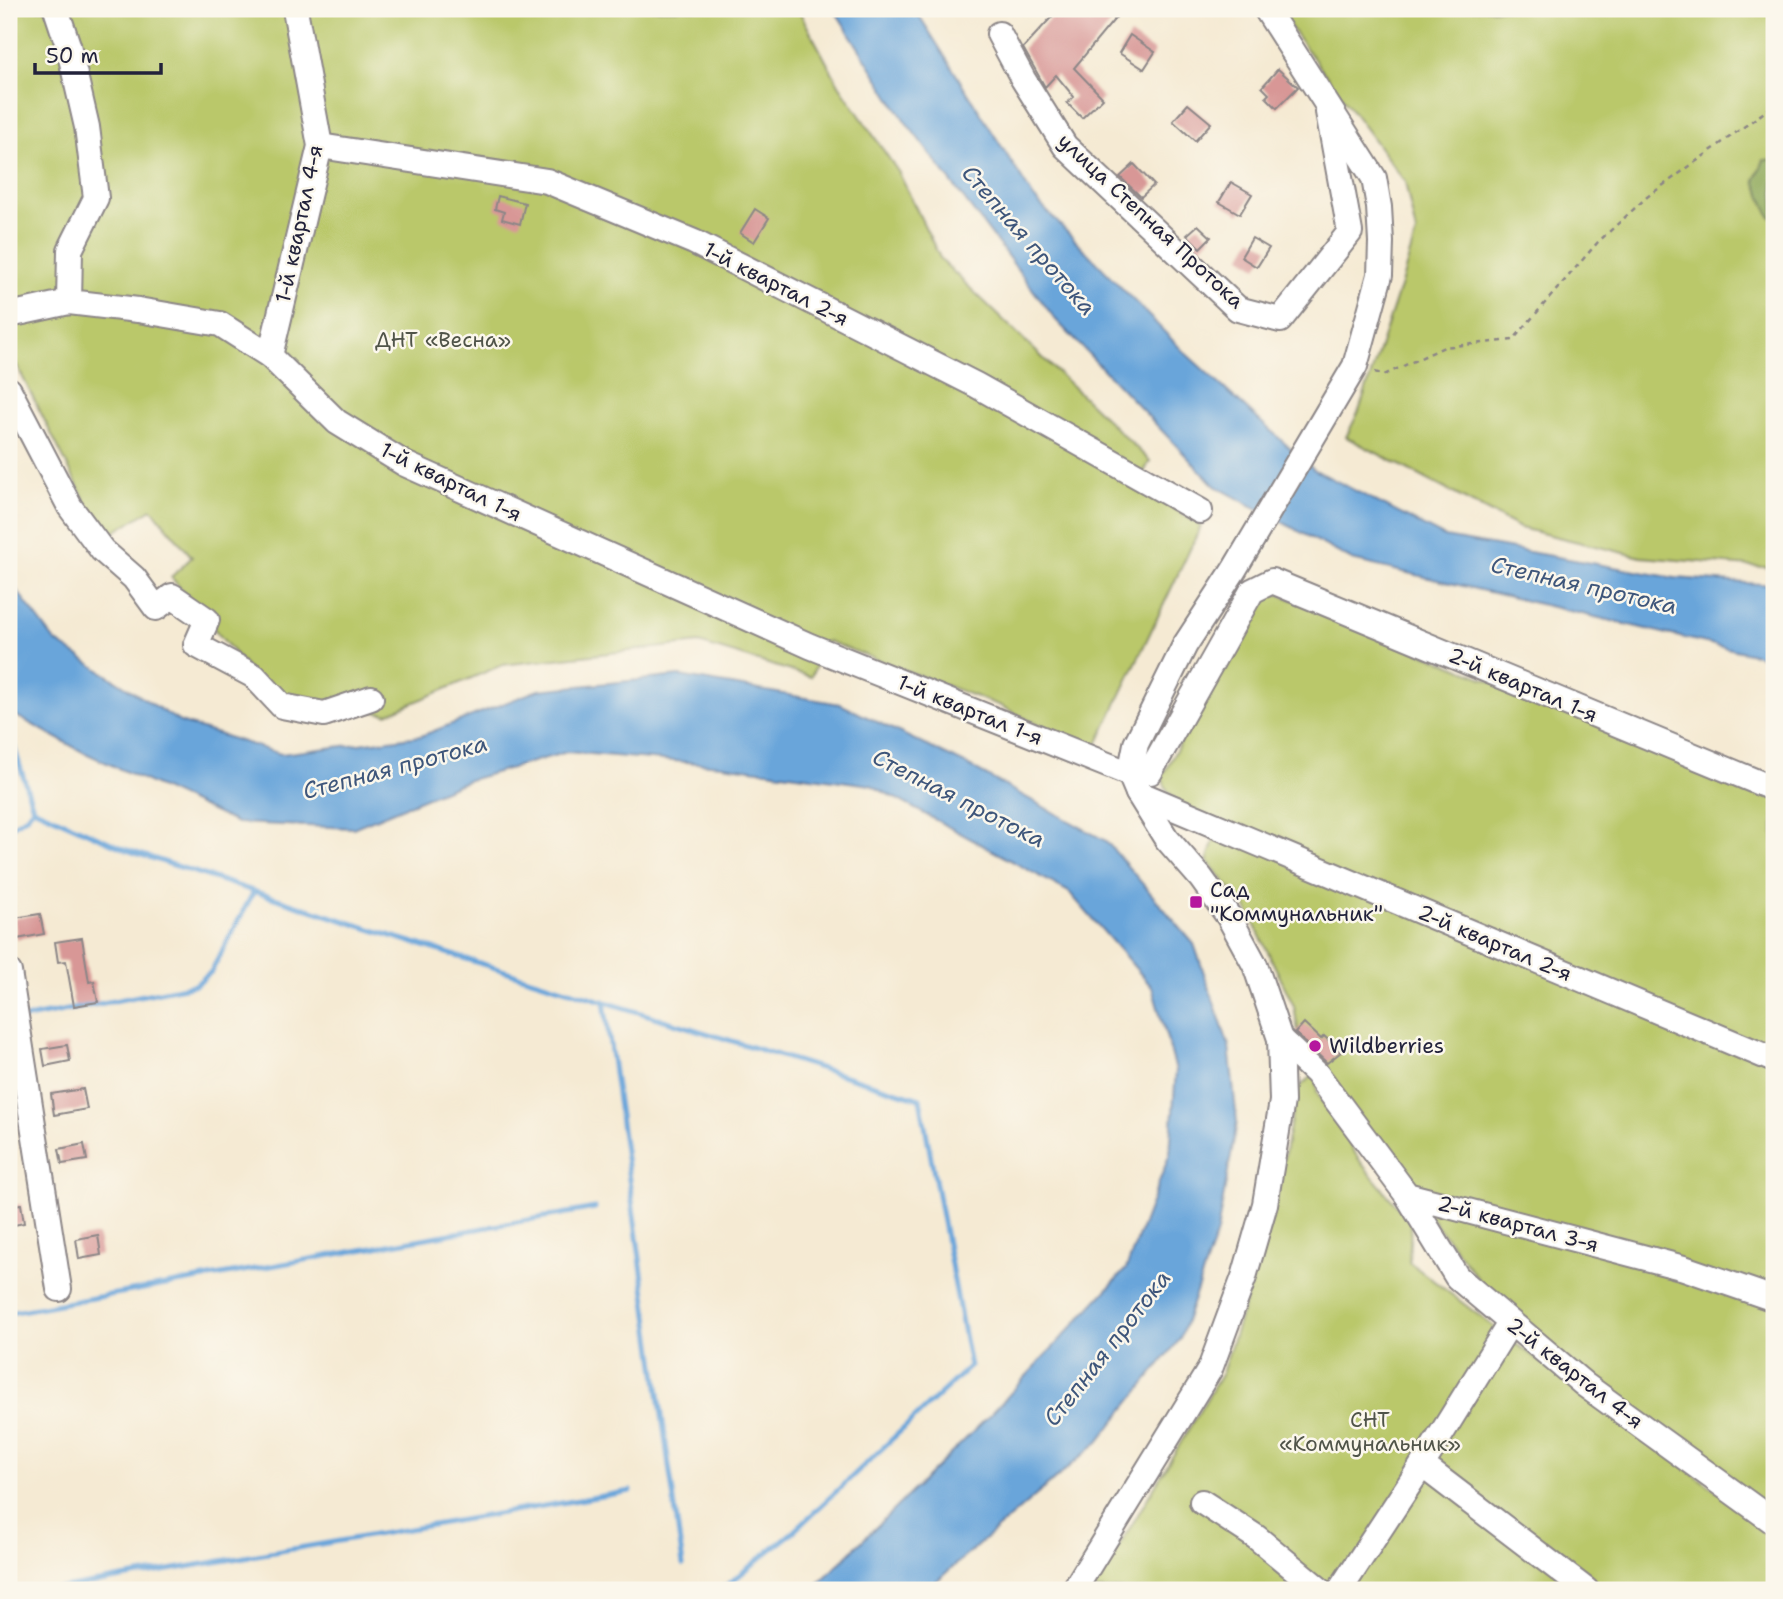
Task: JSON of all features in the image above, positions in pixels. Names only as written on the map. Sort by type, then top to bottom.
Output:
[{"type":"street","points":[[56,9],[68,45],[87,127],[96,198],[70,250],[69,302]]},
{"type":"street","name":"1-й квартал 4-я","points":[[270,356],[320,146],[295,9]]},
{"type":"street","points":[[1074,1590],[1210,1369],[1244,1277],[1265,1203],[1282,1101],[1280,1039],[1255,965],[1229,917],[1201,878],[1166,838],[1134,784],[1136,744],[1185,645],[1355,366],[1380,275],[1379,207],[1374,178],[1266,9]]},
{"type":"street","name":"улица Степная Протока","points":[[999,34],[1023,79],[1065,146],[1238,309],[1280,320],[1350,232],[1326,101]]},
{"type":"street","name":"1-й квартал 2-я","points":[[320,146],[547,181],[694,242],[976,385],[1200,512]]},
{"type":"street","name":"1-й квартал 1-я","points":[[9,315],[69,302],[220,324],[270,356],[337,422],[405,464],[810,646],[1134,784]]},
{"type":"street","points":[[9,390],[70,507],[102,550],[134,578],[156,608],[172,596],[207,620],[196,645],[254,676],[282,706],[324,714],[370,698]]},
{"type":"street","name":"2-й квартал 1-я","points":[[1134,784],[1150,772],[1252,591],[1272,581],[1774,789]]},
{"type":"street","name":"2-й квартал 2-я","points":[[1134,784],[1774,1060]]},
{"type":"street","points":[[9,972],[59,1289]]},
{"type":"street","points":[[1280,1039],[1316,1073],[1407,1195]]},
{"type":"street","name":"2-й квартал 3-я","points":[[1407,1195],[1684,1269],[1774,1299]]},
{"type":"street","name":"2-й квартал 4-я","points":[[1407,1195],[1457,1278],[1585,1385],[1774,1522]]},
{"type":"street","points":[[1340,1590],[1510,1323]]},
{"type":"street","points":[[1422,1465],[1586,1590]]},
{"type":"street","points":[[1202,1502],[1256,1537],[1320,1590]]},
{"type":"path","points":[[1355,366],[1384,374],[1444,347],[1513,340],[1598,242],[1647,197],[1774,105]]},
{"type":"green space","name":"ДНТ «Весна»","points":[[9,9],[798,9],[839,85],[899,173],[941,260],[1150,461],[1137,485],[1201,526],[1093,753],[1001,706],[827,641],[811,677],[699,643],[502,665],[387,714],[265,690],[171,577],[192,557],[152,509],[104,538],[9,350]]},
{"type":"green space","points":[[1277,9],[1774,9],[1774,160],[1764,160],[1770,216],[1774,219],[1774,568],[1641,557],[1520,528],[1346,437],[1359,411],[1416,233],[1405,182]]},
{"type":"green space","points":[[1764,160],[1774,160],[1774,219],[1770,216],[1755,181]]},
{"type":"green space","points":[[1279,594],[1774,798],[1774,1513],[1590,1380],[1486,1289],[1299,1037],[1294,1006],[1246,907],[1207,861],[1220,822],[1177,801],[1165,787],[1162,777],[1248,613],[1266,595]]},
{"type":"green space","name":"СНТ «Коммунальник»","points":[[1316,1073],[1317,1093],[1362,1164],[1411,1223],[1409,1262],[1774,1533],[1774,1590],[1093,1590],[1222,1373],[1273,1216],[1297,1089]]},
{"type":"water","name":"Степная протока","points":[[834,9],[915,9],[1034,198],[1183,351],[1313,469],[1445,537],[1675,578],[1774,585],[1774,659],[1352,560],[1215,486],[1056,320],[905,121]]},
{"type":"water","name":"Степная протока","points":[[9,580],[55,641],[180,722],[281,754],[421,736],[538,690],[680,676],[840,704],[967,765],[1106,841],[1194,944],[1229,1046],[1237,1122],[1217,1232],[1180,1339],[1098,1442],[926,1590],[812,1590],[991,1414],[1126,1269],[1170,1153],[1176,1070],[1152,987],[1069,892],[871,785],[722,765],[567,752],[466,781],[353,828],[237,823],[81,751],[9,712]]},
{"type":"building","points":[[1059,9],[1123,9],[1074,68],[1103,98],[1082,118],[1067,103],[1074,97],[1056,75],[1045,87],[1023,48]]},
{"type":"building","points":[[1130,35],[1155,52],[1144,69],[1119,53]]},
{"type":"building","points":[[1278,69],[1298,87],[1277,108],[1266,97],[1269,94],[1262,87]]},
{"type":"building","points":[[1188,104],[1211,123],[1195,141],[1173,121]]},
{"type":"building","points":[[1134,164],[1154,185],[1141,197],[1120,177]]},
{"type":"building","points":[[1231,182],[1252,194],[1240,214],[1219,202]]},
{"type":"building","points":[[498,196],[525,203],[520,224],[502,219],[504,212],[495,209]]},
{"type":"building","points":[[755,209],[769,218],[754,242],[740,233]]},
{"type":"building","points":[[1198,225],[1211,237],[1200,248],[1187,235]]},
{"type":"building","points":[[1252,238],[1269,248],[1257,267],[1241,257]]},
{"type":"building","points":[[40,914],[44,934],[17,939],[14,918]]},
{"type":"building","points":[[82,938],[89,982],[94,981],[98,1002],[74,1006],[66,961],[58,962],[55,942]]},
{"type":"building","points":[[1304,1023],[1321,1039],[1324,1036],[1341,1052],[1327,1063],[1295,1033]]},
{"type":"building","points":[[67,1045],[70,1061],[45,1066],[42,1049]]},
{"type":"building","points":[[83,1089],[87,1109],[54,1115],[51,1094]]},
{"type":"building","points":[[84,1144],[87,1160],[62,1164],[59,1149]]},
{"type":"building","points":[[21,1204],[24,1223],[9,1226],[9,1206]]},
{"type":"building","points":[[98,1235],[101,1255],[79,1259],[76,1239]]},
{"type":"waterway","points":[[9,731],[33,808],[127,850],[382,933],[920,1099],[970,1366],[793,1532],[721,1590]]},
{"type":"waterway","points":[[9,828],[26,817],[33,808]]},
{"type":"waterway","points":[[22,1019],[195,985],[211,972],[254,891]]},
{"type":"waterway","points":[[604,1001],[683,1565]]},
{"type":"waterway","points":[[9,1313],[595,1208]]},
{"type":"waterway","points":[[52,1590],[631,1491]]},
{"type":"place","name":"Сад \"Коммунальник\"","points":[[1196,902]]},
{"type":"place","name":"Wildberries","points":[[1315,1046]]}]
